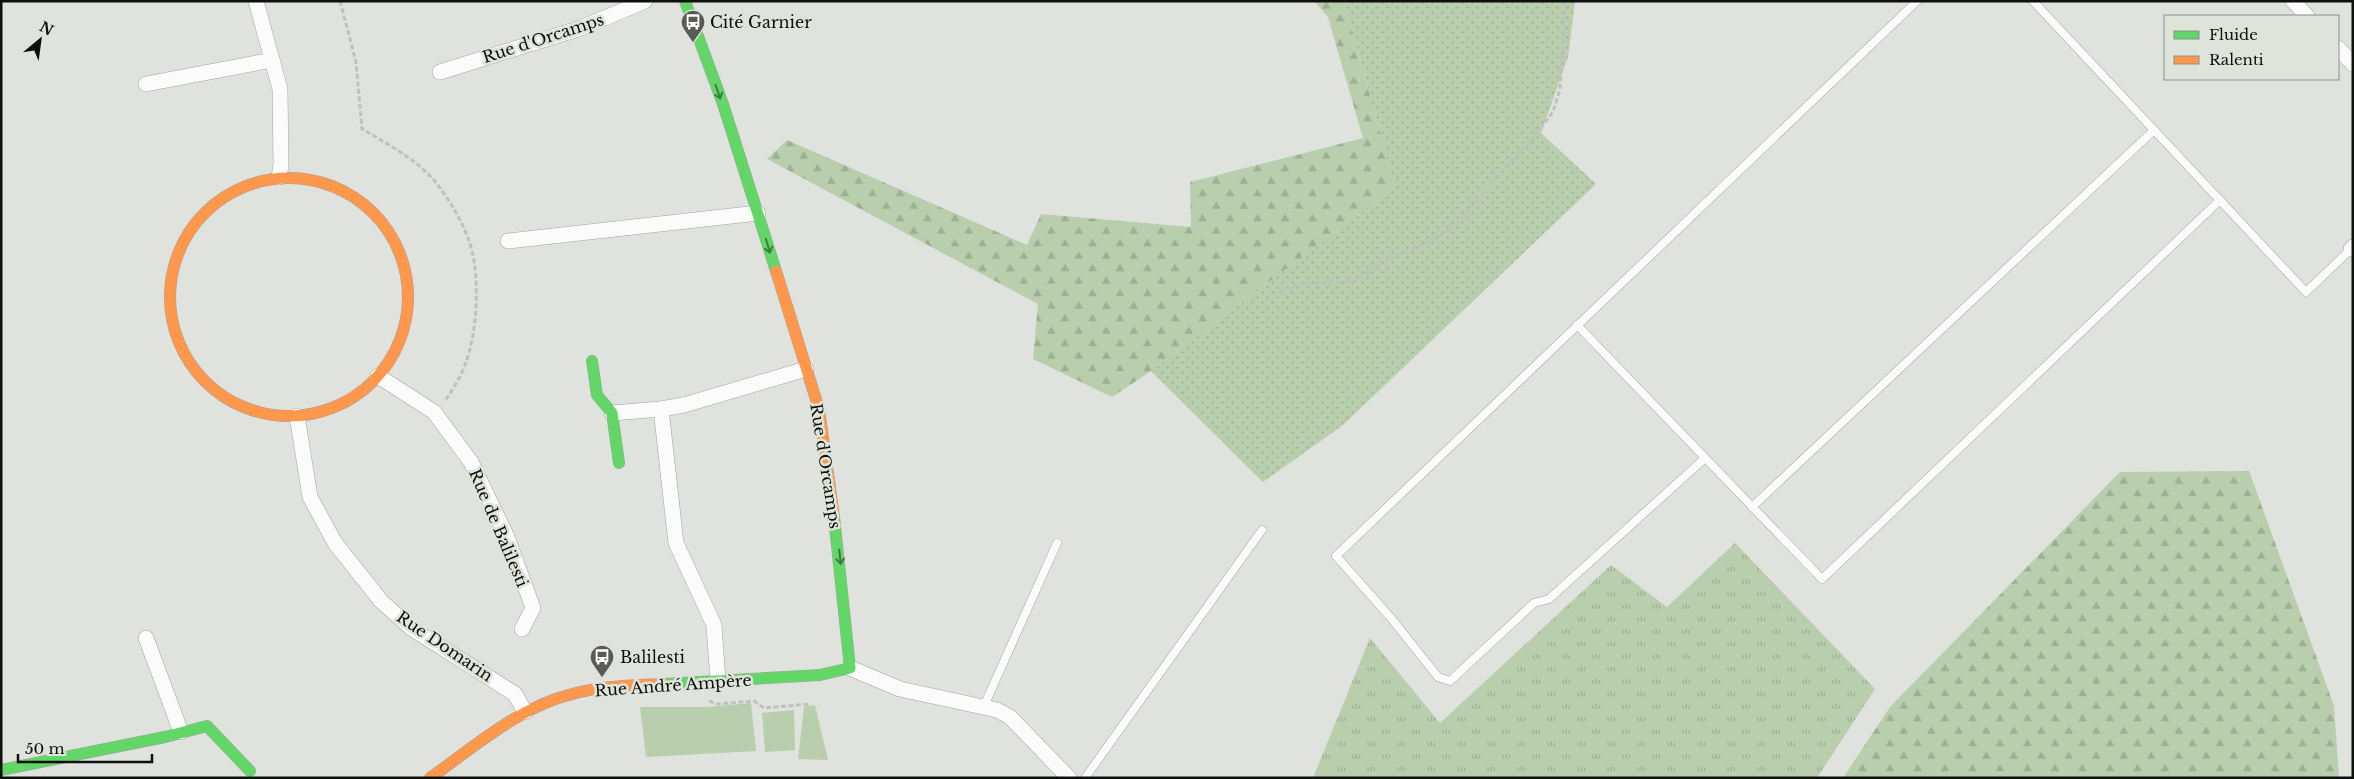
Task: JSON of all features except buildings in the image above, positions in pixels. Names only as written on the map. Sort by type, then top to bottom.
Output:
[{"type":"street","points":[[256,1],[280,89],[281,165],[279,177]]},
{"type":"street","name":"Rue d'Orcamps","points":[[440,72],[580,28],[645,1]]},
{"type":"street","name":"Rue d'Orcamps","points":[[685,1],[714,79],[758,213],[819,410],[830,477],[850,668]]},
{"type":"street","points":[[2293,1],[2306,15]]},
{"type":"street","points":[[2339,49],[2353,64]]},
{"type":"street","points":[[146,84],[272,60]]},
{"type":"street","points":[[279,177],[311,179],[341,189],[367,206],[388,230],[402,258],[408,289],[406,320],[396,350],[378,376],[355,396],[327,410],[296,416],[262,414],[231,401],[204,381],[183,354],[171,322],[169,288],[176,255],[192,225],[216,201],[246,184],[279,177]]},
{"type":"street","points":[[508,241],[758,213]]},
{"type":"street","points":[[592,361],[597,395],[612,413],[619,463]]},
{"type":"street","points":[[612,413],[684,405],[806,369]]},
{"type":"street","name":"Rue de Balilesti","points":[[378,376],[437,416],[471,462],[507,537],[533,608],[522,629]]},
{"type":"street","points":[[661,409],[676,543],[714,625],[718,681]]},
{"type":"street","name":"Rue Domarin","points":[[296,416],[310,497],[341,550],[381,601],[411,628],[515,694],[526,712]]},
{"type":"street","points":[[146,638],[181,732]]},
{"type":"street","points":[[850,668],[900,688],[997,710],[1010,717],[1069,778]]},
{"type":"street","name":"Rue André Ampère","points":[[430,778],[526,712],[570,694],[604,687],[820,675],[850,668]]},
{"type":"street","points":[[1,770],[206,726],[250,771]]},
{"type":"lane","points":[[1704,459],[1549,599],[1534,603],[1450,682],[1438,677],[1391,618],[1336,556],[1917,1]]},
{"type":"lane","points":[[2033,1],[2306,292],[2352,248]]},
{"type":"lane","points":[[1752,508],[2154,130]]},
{"type":"lane","points":[[1577,325],[1704,459],[1822,579],[2220,200]]},
{"type":"lane","points":[[1085,778],[1262,530]]},
{"type":"lane","points":[[984,706],[1057,543]]},
{"type":"path","points":[[340,1],[356,62],[362,129],[393,147],[432,178],[449,200],[468,238],[476,288],[476,323],[465,366],[437,416]]},
{"type":"path","points":[[1279,293],[1297,284],[1354,281],[1392,257],[1435,239],[1457,225],[1502,170],[1531,142],[1553,112],[1560,89],[1566,1]]},
{"type":"path","points":[[707,700],[716,704],[754,701],[764,708],[811,704]]},
{"type":"green space","points":[[1314,1],[1344,1],[1395,187],[1151,371],[1112,397],[1033,359],[1038,304],[767,159],[787,140],[1027,245],[1041,214],[1191,227],[1190,182],[1363,138],[1328,17]]},
{"type":"green space","points":[[1344,1],[1575,1],[1568,57],[1541,133],[1596,184],[1343,425],[1263,482],[1151,371],[1395,187]]},
{"type":"green space","points":[[2249,471],[2334,706],[2339,778],[1843,778],[1890,707],[2120,472]]},
{"type":"green space","points":[[1735,543],[1875,689],[1817,778],[1313,778],[1370,638],[1440,723],[1611,565],[1667,607]]},
{"type":"green space","points":[[751,703],[756,751],[646,757],[640,707],[707,707]]},
{"type":"green space","points":[[815,705],[828,760],[798,759],[804,707]]},
{"type":"green space","points":[[794,710],[795,750],[765,752],[762,713]]},
{"type":"traffic: fast","points":[[685,1],[723,104],[776,271]]},
{"type":"traffic: fast","points":[[592,361],[597,395],[612,413],[619,463]]},
{"type":"traffic: fast","points":[[664,684],[820,675],[850,668],[834,517]]},
{"type":"traffic: fast","points":[[1,770],[165,737],[207,726],[250,771]]},
{"type":"traffic: slow","points":[[277,178],[301,178],[324,183],[345,192],[365,205],[381,221],[394,241],[403,262],[408,285],[408,297],[406,320],[399,343],[381,373],[365,389],[345,402],[324,411],[301,416],[277,416],[254,411],[233,402],[213,389],[197,373],[184,353],[175,332],[170,309],[170,285],[175,262],[184,241],[197,221],[213,205],[233,192],[254,183],[277,178]]},
{"type":"traffic: slow","points":[[776,271],[819,409],[834,517]]},
{"type":"traffic: slow","points":[[430,778],[515,718],[552,700],[595,689],[629,685],[664,684]]},
{"type":"place","name":"Cité Garnier","points":[[693,43]]},
{"type":"place","name":"Balilesti","points":[[602,678]]}]
